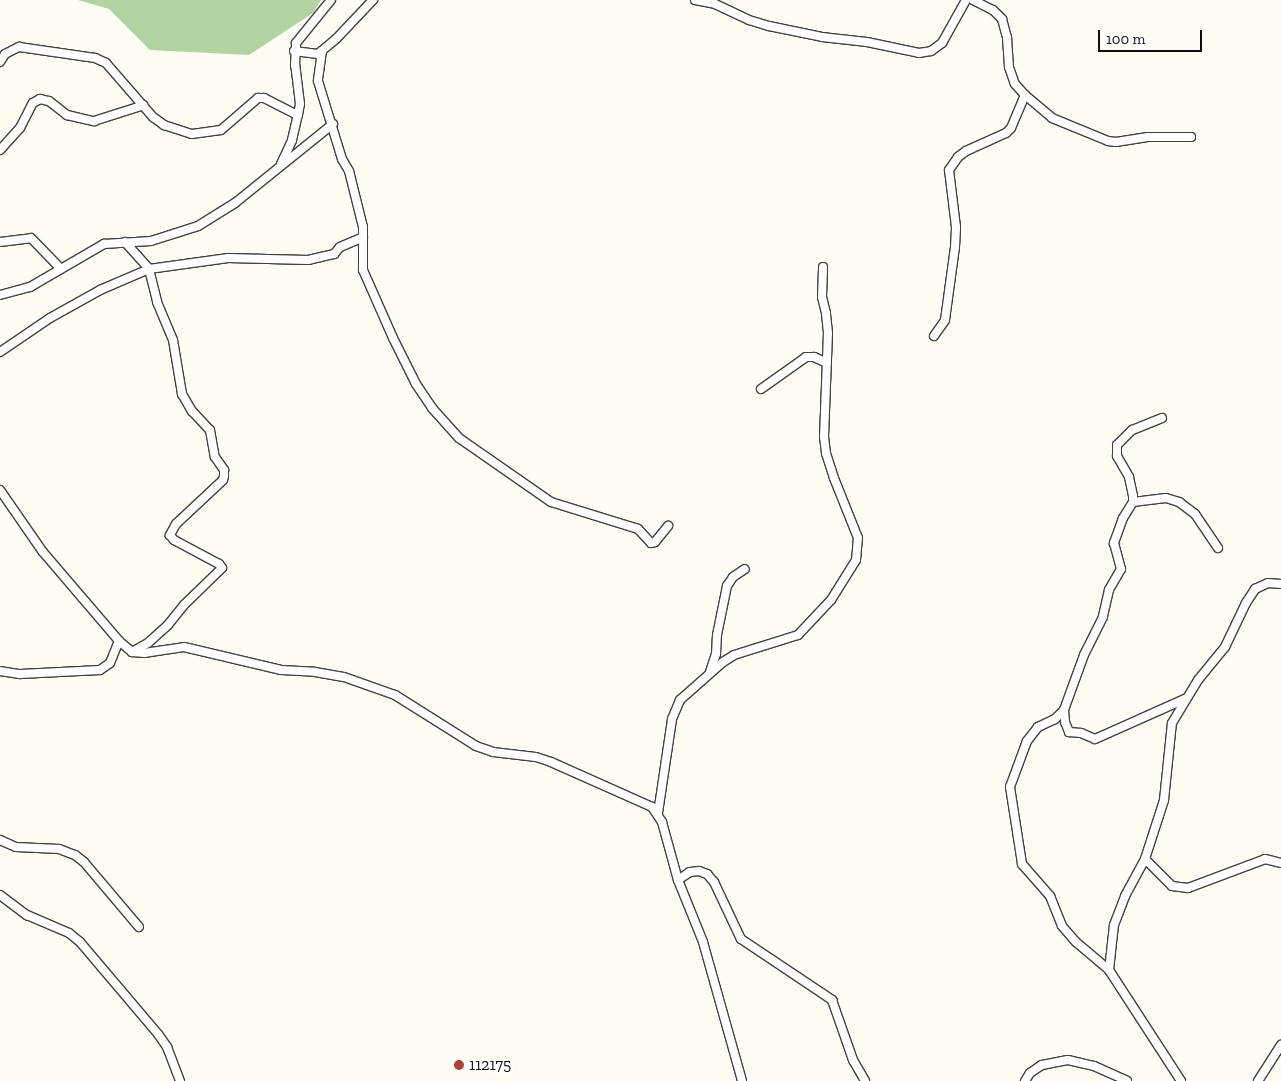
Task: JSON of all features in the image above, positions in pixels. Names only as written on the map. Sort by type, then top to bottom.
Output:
[{"type":"street","points":[[279,168],[292,140],[300,104],[294,50],[299,38],[331,0]]},
{"type":"street","points":[[294,50],[313,55],[322,51],[373,0]]},
{"type":"street","points":[[695,0],[715,4],[749,20],[769,26],[822,37],[867,42],[919,53],[931,51],[942,43],[966,0]]},
{"type":"street","points":[[973,0],[993,10],[1002,19],[1011,75],[1025,95],[1057,121],[1108,141],[1122,142],[1148,137],[1191,137]]},
{"type":"street","points":[[0,62],[5,54],[19,46],[95,58],[106,63],[164,126],[192,134],[221,130],[258,98],[264,98],[298,115]]},
{"type":"street","points":[[322,51],[318,81],[333,124],[342,160],[349,171],[364,227],[363,270],[393,338],[416,384],[432,408],[459,438],[551,502],[638,529],[651,543],[655,542],[668,526]]},
{"type":"street","points":[[934,336],[945,320],[955,247],[956,227],[949,170],[958,157],[1006,133],[1011,128],[1025,95]]},
{"type":"street","points":[[0,150],[20,128],[33,103],[40,99],[49,101],[67,115],[94,121],[144,106]]},
{"type":"street","points":[[0,295],[30,287],[96,247],[125,242],[151,241],[198,226],[236,203],[333,124]]},
{"type":"street","points":[[0,352],[50,318],[100,290],[149,269],[228,258],[308,260],[334,254],[340,247],[363,237]]},
{"type":"street","points":[[0,242],[31,238],[61,269]]},
{"type":"street","points":[[125,242],[149,269],[157,302],[173,340],[182,394],[192,411],[210,430],[215,457],[224,470],[223,480],[176,524],[170,535],[174,540],[222,566],[168,625],[148,643],[132,652]]},
{"type":"street","points":[[742,1081],[706,951],[678,880],[658,813],[663,772],[676,708],[687,693],[734,655],[798,635],[831,600],[856,560],[858,538],[826,452],[824,425],[828,333],[821,284],[823,267]]},
{"type":"street","points":[[761,389],[806,357],[814,357],[827,364]]},
{"type":"street","points":[[1162,418],[1132,430],[1117,445],[1117,456],[1129,477],[1133,502],[1123,518],[1114,543],[1121,569],[1109,590],[1104,616],[1084,655],[1064,710],[1065,722],[1069,732],[1081,733],[1095,739],[1185,699]]},
{"type":"street","points":[[0,490],[43,552],[118,641],[132,652],[144,653],[184,647],[281,670],[315,672],[344,677],[395,695],[476,746],[494,752],[536,757],[551,762],[646,803],[658,813]]},
{"type":"street","points":[[1133,502],[1166,498],[1179,502],[1195,514],[1218,548]]},
{"type":"street","points":[[709,674],[716,654],[716,635],[727,586],[733,577],[745,569]]},
{"type":"street","points":[[1108,970],[1114,925],[1126,896],[1145,860],[1164,800],[1170,731],[1185,699],[1225,647],[1246,603],[1255,589],[1268,583],[1281,584]]},
{"type":"street","points":[[0,671],[20,674],[100,670],[110,663],[118,641]]},
{"type":"street","points":[[1064,710],[1055,719],[1032,733],[1012,778],[1010,786],[1020,859],[1025,870],[1050,896],[1062,926],[1076,942],[1108,970],[1181,1081]]},
{"type":"street","points":[[0,840],[16,847],[59,849],[75,855],[84,862],[139,927]]},
{"type":"street","points":[[1145,860],[1172,886],[1188,888],[1265,859],[1281,863]]},
{"type":"street","points":[[678,880],[690,872],[699,870],[707,874],[714,882],[741,939],[832,1000],[853,1060],[865,1081]]},
{"type":"street","points":[[0,895],[27,915],[70,933],[80,942],[158,1034],[167,1047],[180,1081]]},
{"type":"street","points":[[1258,1081],[1281,1045]]},
{"type":"street","points":[[1024,1081],[1030,1073],[1042,1065],[1068,1060],[1094,1066],[1127,1081]]},
{"type":"green space","points":[[78,0],[321,0],[313,13],[249,55],[150,50],[109,9]]},
{"type":"place","name":"112175","points":[[459,1065]]}]
